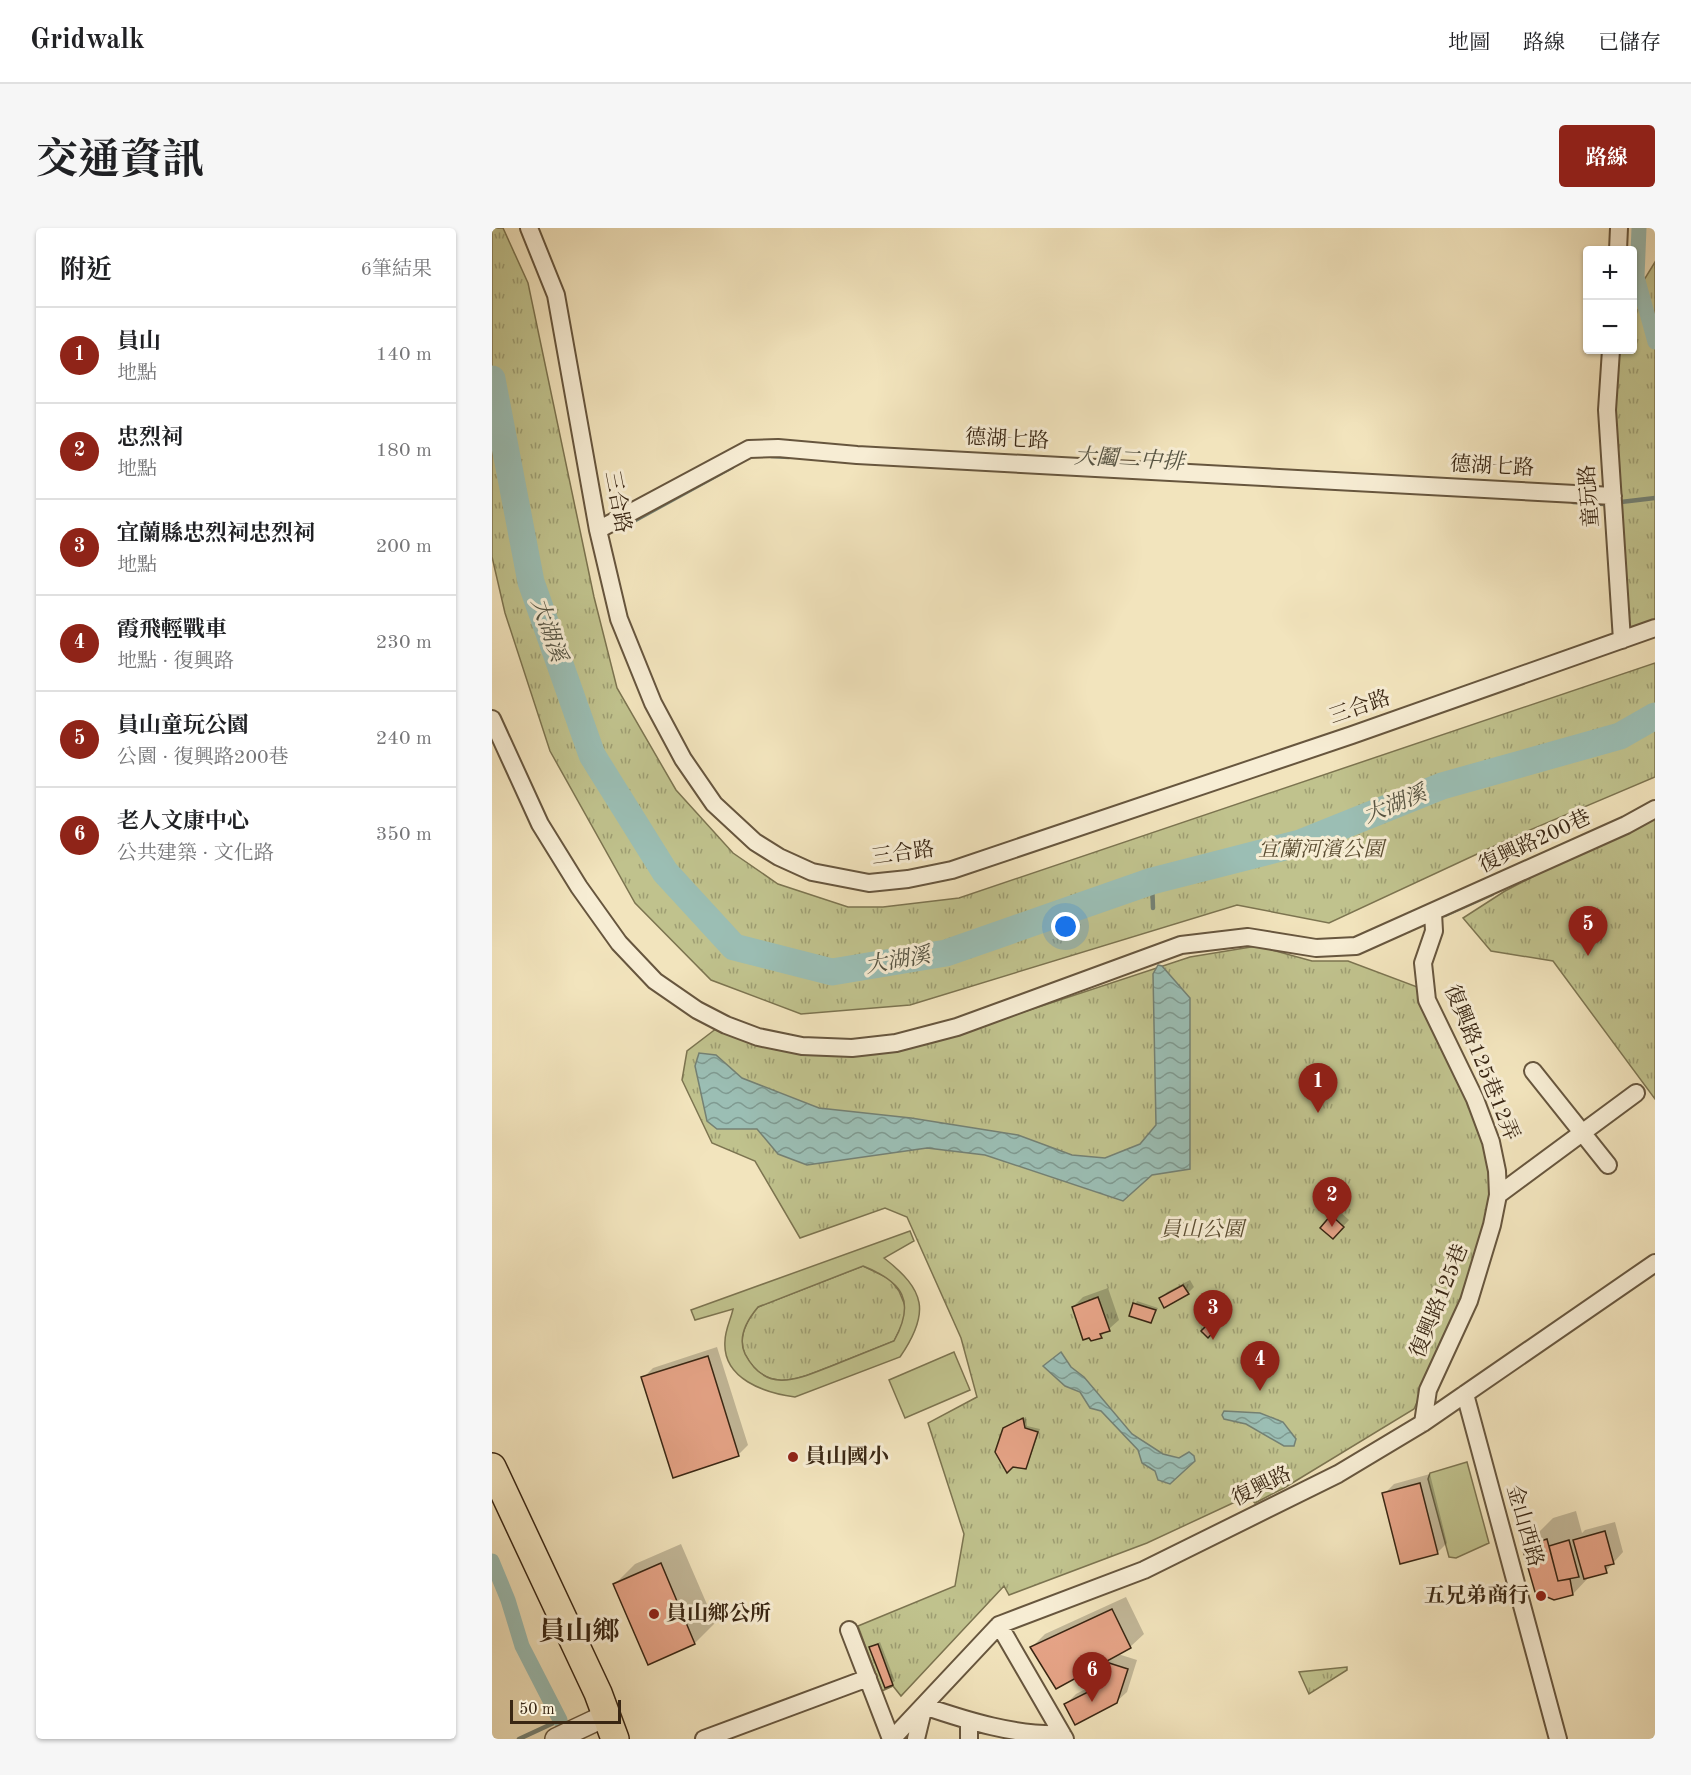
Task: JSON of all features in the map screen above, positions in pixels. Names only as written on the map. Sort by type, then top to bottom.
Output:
[{"type":"main road","points":[[492,1467],[561,1610],[603,1729]]},
{"type":"main road","points":[[492,1506],[567,1663],[603,1729]]},
{"type":"street","name":"三合路","points":[[529,228],[556,295],[598,530],[619,619],[653,704],[683,759],[714,804],[755,842],[779,857],[812,872],[869,883],[908,879],[952,870],[1352,735],[1655,628]]},
{"type":"street","points":[[1618,246],[1619,228]]},
{"type":"street","name":"童玩路","points":[[1611,354],[1607,410],[1622,640]]},
{"type":"street","name":"德湖七路","points":[[598,530],[749,449],[778,448],[857,455],[1613,496]]},
{"type":"street","name":"復興路200巷","points":[[492,719],[540,824],[579,887],[619,943],[655,981],[698,1010],[726,1025],[758,1036],[802,1046],[852,1048],[896,1043],[957,1027],[1181,945],[1248,937],[1316,948],[1356,946],[1626,825],[1655,809]]},
{"type":"street","name":"復興路125巷12弄","points":[[1433,913],[1434,931],[1423,963],[1427,1000],[1475,1099],[1491,1142],[1497,1171],[1498,1195]]},
{"type":"street","points":[[1533,1071],[1608,1165]]},
{"type":"street","points":[[1498,1195],[1635,1093]]},
{"type":"street","name":"復興路125巷","points":[[1423,1423],[1428,1390],[1469,1301],[1492,1225],[1498,1195]]},
{"type":"street","name":"復興路","points":[[891,1739],[999,1625],[1144,1570],[1338,1474],[1423,1423],[1655,1263]]},
{"type":"street","name":"金山西路","points":[[1465,1394],[1558,1739]]},
{"type":"street","points":[[999,1625],[1064,1736]]},
{"type":"street","points":[[849,1630],[891,1739]]},
{"type":"street","points":[[704,1739],[868,1678]]},
{"type":"street","points":[[916,1739],[924,1706],[969,1721],[1043,1735],[1064,1736]]},
{"type":"street","points":[[969,1721],[969,1739]]},
{"type":"street","points":[[556,1739],[603,1729]]},
{"type":"green space","name":"宜蘭河濱公園","points":[[492,228],[503,228],[528,283],[594,597],[617,688],[676,790],[733,853],[778,884],[848,907],[883,907],[959,898],[1655,663],[1655,777],[1518,835],[1329,923],[1237,905],[910,1005],[801,1014],[711,980],[635,903],[550,751],[505,613],[492,557]]},
{"type":"green space","points":[[1655,262],[1655,625],[1623,638],[1612,409],[1616,354],[1637,354],[1637,291]]},
{"type":"green space","points":[[1655,814],[1655,1099],[1553,961],[1491,951],[1463,918],[1505,891]]},
{"type":"green space","name":"員山公園","points":[[1257,946],[1312,961],[1348,961],[1420,988],[1486,1141],[1492,1197],[1460,1306],[1414,1409],[1284,1488],[1255,1503],[1248,1496],[1147,1543],[1009,1595],[1004,1586],[901,1696],[893,1686],[882,1691],[858,1626],[955,1586],[964,1534],[928,1423],[977,1397],[961,1338],[907,1217],[885,1208],[800,1238],[755,1161],[712,1143],[682,1080],[687,1051],[717,1028],[773,1049],[805,1054],[864,1054],[936,1041],[1190,957]]},
{"type":"green space","points":[[910,1231],[914,1241],[884,1258],[908,1281],[919,1303],[916,1327],[900,1357],[795,1397],[759,1388],[748,1382],[730,1365],[725,1341],[733,1309],[695,1320],[691,1310]],"holes":[[[863,1266],[877,1272],[896,1286],[902,1294],[904,1315],[894,1341],[797,1378],[774,1379],[763,1375],[754,1367],[745,1354],[742,1341],[744,1329],[758,1307]]]},
{"type":"green space","points":[[863,1266],[890,1279],[899,1291],[906,1308],[903,1323],[894,1341],[797,1378],[774,1379],[763,1375],[754,1367],[745,1354],[742,1341],[744,1329],[758,1307]]},
{"type":"green space","points":[[954,1352],[970,1390],[905,1418],[889,1380]]},
{"type":"green space","points":[[1467,1462],[1489,1543],[1456,1558],[1449,1557],[1428,1479],[1430,1473]]},
{"type":"green space","points":[[1347,1667],[1347,1670],[1309,1694],[1299,1672]]},
{"type":"water","points":[[1158,965],[1162,966],[1190,998],[1190,1169],[1152,1175],[1123,1201],[985,1155],[927,1148],[807,1165],[778,1154],[757,1129],[717,1129],[707,1121],[695,1066],[699,1053],[716,1055],[742,1078],[819,1108],[911,1118],[1018,1135],[1072,1155],[1105,1158],[1140,1144],[1156,1125],[1153,974]]},
{"type":"water","points":[[1061,1352],[1071,1367],[1084,1377],[1132,1434],[1163,1454],[1179,1458],[1189,1452],[1194,1456],[1195,1461],[1170,1484],[1158,1480],[1155,1471],[1142,1463],[1138,1450],[1101,1411],[1090,1408],[1080,1392],[1065,1386],[1043,1366]]},
{"type":"water","points":[[1224,1411],[1260,1413],[1283,1422],[1296,1439],[1294,1446],[1284,1446],[1246,1424],[1224,1419],[1222,1415]]},
{"type":"building","points":[[1331,1215],[1344,1227],[1333,1239],[1320,1228]]},
{"type":"building","points":[[1183,1285],[1189,1294],[1164,1308],[1159,1298]]},
{"type":"building","points":[[1098,1297],[1110,1331],[1100,1334],[1102,1338],[1091,1341],[1089,1338],[1083,1340],[1072,1307]]},
{"type":"building","points":[[1133,1303],[1156,1310],[1151,1323],[1129,1316]]},
{"type":"building","points":[[1212,1320],[1219,1326],[1208,1338],[1201,1331]]},
{"type":"building","points":[[708,1356],[739,1456],[673,1478],[641,1377]]},
{"type":"building","points":[[1023,1418],[1025,1428],[1038,1432],[1026,1469],[1013,1467],[1007,1473],[995,1452],[1003,1428]]},
{"type":"building","points":[[1420,1483],[1438,1554],[1400,1564],[1382,1493]]},
{"type":"building","points":[[1605,1531],[1614,1564],[1605,1566],[1607,1573],[1584,1579],[1573,1540]]},
{"type":"building","points":[[1547,1539],[1558,1581],[1570,1579],[1573,1595],[1554,1600],[1535,1592],[1522,1547]]},
{"type":"building","points":[[1569,1540],[1579,1577],[1558,1581],[1549,1546]]},
{"type":"building","name":"員山鄉公所","points":[[661,1563],[695,1644],[648,1665],[613,1584]]},
{"type":"building","points":[[1112,1609],[1131,1648],[1056,1689],[1030,1647]]},
{"type":"building","points":[[878,1644],[893,1685],[885,1688],[869,1647]]},
{"type":"building","points":[[1106,1662],[1128,1669],[1117,1703],[1075,1725],[1064,1704],[1098,1687]]},
{"type":"waterway","points":[[1639,228],[1637,277],[1655,342]]},
{"type":"waterway","name":"大湖溪","points":[[492,379],[531,582],[592,755],[665,872],[734,947],[832,972],[946,953],[1152,881],[1300,843],[1442,786],[1620,736],[1655,716]]},
{"type":"waterway","name":"大鬮二中排","points":[[771,456],[789,457]]},
{"type":"waterway","name":"大鬮二中排","points":[[619,529],[732,467]]},
{"type":"waterway","name":"大鬮二中排","points":[[1573,502],[1604,504],[1655,498]]},
{"type":"waterway","points":[[1152,881],[1153,908]]},
{"type":"waterway","points":[[1445,915],[1492,894]]},
{"type":"waterway","points":[[492,1561],[508,1600],[522,1646],[560,1720]]},
{"type":"waterway","points":[[519,1739],[560,1720]]},
{"type":"place","name":"員山童玩公園","points":[[1588,956]]},
{"type":"place","name":"員山","points":[[1318,1113]]},
{"type":"place","name":"忠烈祠","points":[[1332,1227]]},
{"type":"place","name":"宜蘭縣忠烈祠忠烈祠","points":[[1213,1340]]},
{"type":"place","name":"霞飛輕戰車","points":[[1260,1391]]},
{"type":"place","name":"員山國小","points":[[793,1457]]},
{"type":"place","name":"五兄弟商行","points":[[1541,1596]]},
{"type":"place","name":"員山鄉公所","points":[[654,1614]]},
{"type":"place","name":"老人文康中心","points":[[1092,1702]]},
{"type":"district","name":"員山鄉","points":[[579,1632]]}]
